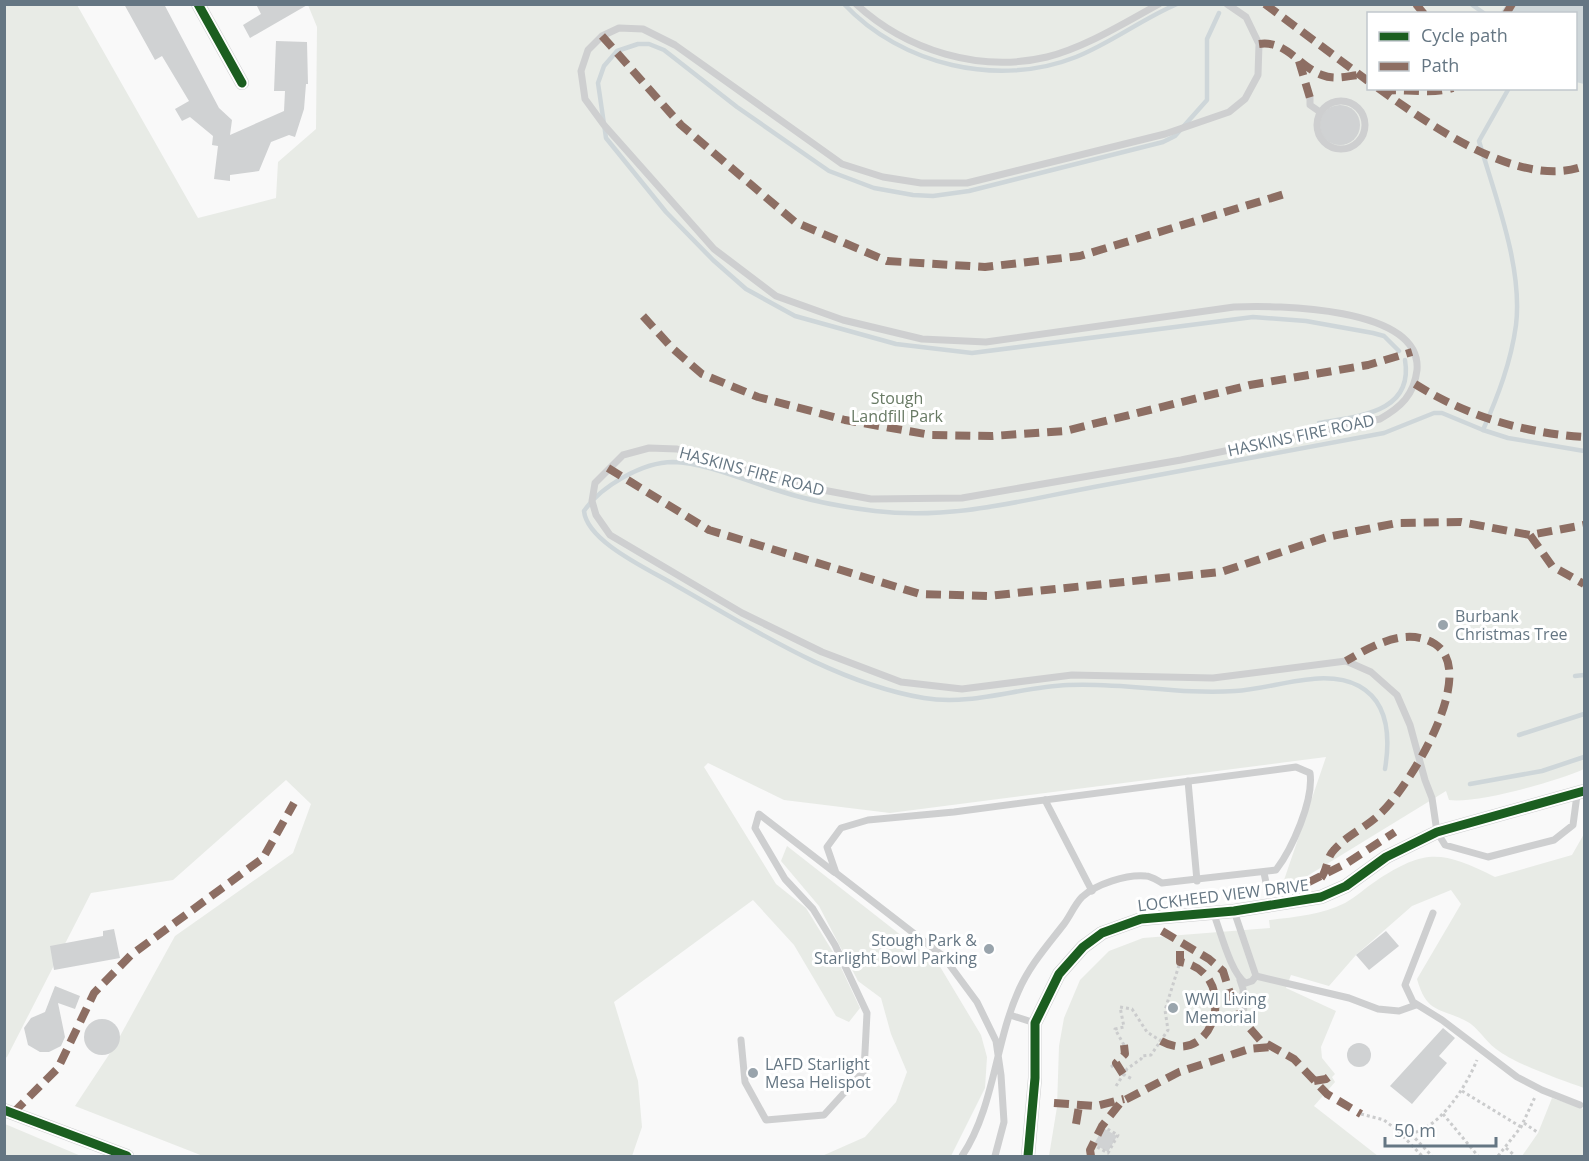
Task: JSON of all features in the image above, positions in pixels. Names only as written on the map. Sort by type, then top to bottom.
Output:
[{"type":"street","points":[[198,4],[242,83]]},
{"type":"street","name":"LOCKHEED VIEW DRIVE","points":[[1028,1156],[1035,1078],[1035,1023],[1059,974],[1083,947],[1102,933],[1141,919],[1271,906],[1311,899],[1346,886],[1386,857],[1437,832],[1581,793]]},
{"type":"street","points":[[4,1110],[127,1156]]},
{"type":"lane","points":[[856,4],[900,38],[925,49],[993,63],[1047,57],[1094,38],[1159,4]]},
{"type":"lane","name":"HASKINS FIRE ROAD","points":[[1227,4],[1246,17],[1259,44],[1258,75],[1245,99],[1229,112],[1165,134],[967,183],[921,183],[883,177],[842,164],[675,45],[643,29],[619,27],[602,36],[588,50],[581,71],[585,99],[604,124],[714,249],[776,296],[843,320],[922,339],[986,342],[1234,307],[1271,305],[1315,309],[1374,322],[1393,330],[1404,340],[1412,351],[1417,367],[1415,384],[1406,401],[1380,419],[1181,460],[962,498],[871,499],[796,485],[677,449],[650,448],[622,455],[608,468],[595,483],[594,508],[596,515],[610,535],[742,613],[822,652],[901,682],[962,689],[1072,675],[1213,678],[1346,661],[1371,672],[1397,695],[1410,725],[1432,798],[1437,832]]},
{"type":"lane","points":[[1310,98],[1310,105],[1320,112]]},
{"type":"lane","points":[[1333,102],[1349,102],[1356,106],[1364,119],[1362,135],[1352,146],[1336,149],[1329,146],[1318,135],[1317,119],[1320,112],[1333,102]]},
{"type":"lane","points":[[836,873],[827,847],[841,828],[868,820],[1045,800],[1296,767],[1310,773],[1312,787],[1288,854],[1276,870],[1197,881],[1162,883],[1148,875],[1136,876],[1125,878],[1082,897],[1036,958],[1018,992],[979,1118],[962,1156]]},
{"type":"lane","points":[[1188,781],[1197,881]]},
{"type":"lane","points":[[1437,832],[1445,845],[1488,857],[1554,840],[1573,825],[1581,793]]},
{"type":"lane","points":[[1045,800],[1092,891]]},
{"type":"lane","points":[[741,1040],[745,1082],[766,1120],[824,1116],[864,1071],[867,1013],[835,945],[813,909],[785,879],[772,860],[756,828],[759,814],[943,956],[977,1002],[996,1041],[999,1058],[1004,1122],[995,1156]]},
{"type":"lane","points":[[1264,873],[1271,906]]},
{"type":"lane","points":[[1234,910],[1256,976]]},
{"type":"lane","points":[[1214,912],[1243,989],[1244,1022]]},
{"type":"lane","points":[[1433,913],[1405,985],[1416,1005],[1442,1020],[1527,1083],[1580,1105]]},
{"type":"lane","points":[[1240,980],[1246,983],[1252,981],[1256,976]]},
{"type":"lane","points":[[1256,976],[1338,996],[1378,1009],[1399,1011],[1416,1005]]},
{"type":"lane","points":[[1010,1015],[1035,1023]]},
{"type":"path","points":[[1116,1086],[1123,1074],[1142,1056],[1151,1055],[1168,1030],[1166,1006],[1180,962]]},
{"type":"path","points":[[1166,1006],[1173,1008]]},
{"type":"path","points":[[1124,1045],[1115,1029],[1124,1027],[1120,1007],[1132,1009],[1147,1032],[1161,1041]]},
{"type":"path","points":[[1402,1134],[1411,1134],[1443,1114],[1462,1091],[1480,1049]]},
{"type":"path","points":[[1111,1067],[1116,1063]]},
{"type":"path","points":[[1123,1074],[1132,1078]]},
{"type":"path","points":[[1462,1091],[1537,1132]]},
{"type":"path","points":[[1498,1156],[1506,1149],[1522,1125],[1536,1094]]},
{"type":"path","points":[[1361,1114],[1384,1120],[1402,1134],[1422,1156]]},
{"type":"path","points":[[1443,1114],[1478,1156]]},
{"type":"path","points":[[1092,1144],[1108,1153],[1118,1135],[1102,1126]]},
{"type":"path","points":[[1411,1134],[1432,1156]]},
{"type":"path","points":[[1506,1149],[1515,1156]]},
{"type":"green space","name":"Stough Landfill Park","points":[[5,5],[77,5],[198,218],[276,198],[278,162],[316,129],[317,27],[308,5],[1584,5],[1584,769],[1537,785],[1478,799],[1449,800],[1446,791],[1304,878],[1283,883],[1326,757],[890,813],[784,800],[708,763],[704,767],[776,884],[806,908],[836,957],[860,1008],[849,1022],[836,1016],[794,945],[753,900],[614,1002],[638,1081],[642,1127],[632,1156],[203,1156],[75,1106],[114,1047],[175,936],[293,853],[311,804],[286,780],[173,880],[91,893],[5,1058]]},
{"type":"green space","points":[[1584,834],[1584,1088],[1538,1071],[1504,1055],[1470,1024],[1435,1008],[1425,998],[1417,979],[1461,904],[1451,890],[1412,906],[1356,955],[1329,986],[1291,975],[1286,988],[1336,1011],[1321,1047],[1322,1058],[1335,1074],[1332,1077],[1335,1082],[1314,1106],[1378,1156],[1049,1156],[1057,1107],[1059,1046],[1064,1018],[1080,980],[1109,951],[1143,938],[1270,928],[1269,920],[1317,913],[1345,903],[1393,870],[1422,858],[1447,858],[1495,877],[1572,855]]},
{"type":"green space","points":[[787,846],[939,965],[981,1035],[987,1057],[985,1088],[951,1156],[822,1156],[865,1137],[896,1102],[907,1072],[891,1034],[881,998],[858,981],[819,906],[781,861]]},
{"type":"green space","points":[[1552,1098],[1584,1109],[1584,1156],[1522,1156],[1538,1133]]},
{"type":"green space","points":[[5,1124],[81,1156],[5,1156]]},
{"type":"shaded area","points":[[1506,5],[1584,5],[1584,84],[1577,82],[1577,12],[1501,12]]},
{"type":"building","points":[[124,4],[164,4],[219,108],[232,120],[230,135],[284,111],[285,91],[274,91],[276,41],[307,42],[308,84],[306,84],[304,109],[295,137],[289,135],[271,142],[259,171],[230,175],[230,181],[214,179],[218,146],[212,145],[213,136],[190,117],[182,121],[175,109],[189,101],[162,56],[155,60]]},
{"type":"building","points":[[256,4],[309,4],[250,38],[243,25],[261,14]]},
{"type":"building","points":[[1340,105],[1354,111],[1360,125],[1354,139],[1340,145],[1326,139],[1320,125],[1326,111]]},
{"type":"building","points":[[114,929],[120,958],[54,970],[50,946],[103,936],[103,931]]},
{"type":"building","points":[[1386,931],[1399,946],[1369,970],[1356,955]]},
{"type":"building","points":[[55,986],[80,996],[75,1009],[58,1003],[65,1037],[61,1046],[49,1052],[40,1052],[28,1045],[24,1028],[31,1018],[45,1012]]},
{"type":"building","points":[[102,1019],[114,1025],[120,1037],[114,1049],[102,1055],[90,1049],[84,1037],[90,1025]]},
{"type":"building","points":[[1443,1028],[1455,1038],[1439,1056],[1447,1063],[1412,1104],[1390,1086]]},
{"type":"building","points":[[1359,1043],[1368,1046],[1371,1055],[1368,1064],[1359,1067],[1350,1064],[1347,1055],[1350,1046]]},
{"type":"building","points":[[1103,1128],[1117,1136],[1108,1152],[1094,1144]]},
{"type":"waterway","points":[[844,4],[867,25],[893,42],[922,56],[952,65],[983,70],[1015,70],[1046,66],[1076,57],[1177,4]]},
{"type":"waterway","points":[[1471,4],[1482,12]]},
{"type":"waterway","points":[[1219,13],[1207,39],[1207,100],[1175,136],[1163,142],[969,191],[933,196],[913,195],[874,188],[829,171],[737,107],[664,50],[649,44],[638,44],[617,51],[604,66],[598,83],[606,138],[666,212],[713,260],[746,289],[795,316],[896,344],[972,353],[1253,317],[1306,321],[1373,333],[1384,336],[1399,351]]},
{"type":"waterway","points":[[1508,90],[1479,141],[1512,256],[1517,303],[1516,325],[1499,392],[1483,430],[1508,438],[1584,451]]},
{"type":"waterway","points":[[1319,423],[1365,414],[1392,402],[1401,392],[1405,378],[1405,360]]},
{"type":"waterway","points":[[1385,769],[1386,723],[1377,702],[1359,686],[1330,678],[1214,692],[1110,685],[1050,686],[960,700],[924,698],[891,691],[859,680],[795,652],[636,563],[596,534],[584,511],[601,493],[624,477],[661,463],[685,463],[711,468],[785,493],[836,505],[875,511],[931,513],[985,508],[1384,433],[1434,413],[1442,413],[1483,430]]},
{"type":"waterway","points":[[1575,676],[1584,675]]},
{"type":"waterway","points":[[1519,735],[1584,714]]},
{"type":"waterway","points":[[1470,784],[1542,771],[1584,757]]},
{"type":"marked path","points":[[1265,4],[1367,80]]},
{"type":"marked path","points":[[1416,4],[1422,12]]},
{"type":"marked path","points":[[1507,12],[1512,4]]},
{"type":"marked path","points":[[602,36],[681,125],[795,222],[887,261],[985,267],[1080,256],[1288,193]]},
{"type":"marked path","points":[[1259,44],[1277,46],[1314,71],[1327,76],[1360,75]]},
{"type":"marked path","points":[[1299,61],[1310,98]]},
{"type":"marked path","points":[[1381,90],[1449,135],[1504,162],[1532,169],[1559,171],[1584,166]]},
{"type":"marked path","points":[[1381,91],[1399,90]]},
{"type":"marked path","points":[[1399,90],[1445,90]]},
{"type":"marked path","points":[[643,316],[672,348],[702,374],[758,397],[845,420],[931,435],[992,436],[1065,431],[1250,385],[1368,365],[1412,352]]},
{"type":"marked path","points":[[1415,384],[1454,405],[1496,421],[1539,432],[1584,437]]},
{"type":"marked path","points":[[608,468],[709,530],[920,594],[987,596],[1221,572],[1327,537],[1397,523],[1461,522],[1530,535],[1584,525]]},
{"type":"marked path","points":[[1530,535],[1552,566],[1584,584]]},
{"type":"marked path","points":[[1321,878],[1334,850],[1381,813],[1407,780],[1435,730],[1445,704],[1449,679],[1447,659],[1435,644],[1413,637],[1389,640],[1346,661]]},
{"type":"marked path","points":[[13,1113],[58,1068],[94,993],[131,955],[263,858],[294,803]]},
{"type":"marked path","points":[[1307,883],[1347,863],[1395,832]]},
{"type":"marked path","points":[[1162,931],[1209,959],[1223,971],[1236,1012],[1260,1040],[1294,1059],[1327,1094],[1361,1114]]},
{"type":"marked path","points":[[1161,1041],[1180,1047],[1196,1043],[1207,1032],[1214,1016],[1215,999],[1210,982],[1199,969],[1180,962],[1180,944]]},
{"type":"marked path","points":[[1123,1074],[1116,1063],[1125,1054],[1124,1045]]},
{"type":"marked path","points":[[1091,1156],[1090,1150],[1102,1126],[1121,1102],[1179,1072],[1249,1049],[1270,1047]]},
{"type":"marked path","points":[[1314,1081],[1326,1079],[1334,1073]]},
{"type":"marked path","points":[[1054,1103],[1096,1106],[1124,1099]]},
{"type":"marked path","points":[[1076,1124],[1079,1106]]},
{"type":"cycle path","points":[[198,4],[242,83]]},
{"type":"cycle path","points":[[1028,1156],[1035,1078],[1035,1023],[1059,974],[1083,947],[1102,933],[1141,919],[1234,911],[1321,897],[1346,886],[1386,857],[1437,832],[1584,791]]},
{"type":"cycle path","points":[[4,1110],[127,1156]]},
{"type":"place","name":"Burbank Christmas Tree","points":[[1443,625]]},
{"type":"place","name":"Stough Park & Starlight Bowl Parking","points":[[989,949]]},
{"type":"place","name":"WWI Living Memorial","points":[[1173,1008]]},
{"type":"place","name":"LAFD Starlight Mesa Helispot","points":[[753,1073]]}]
